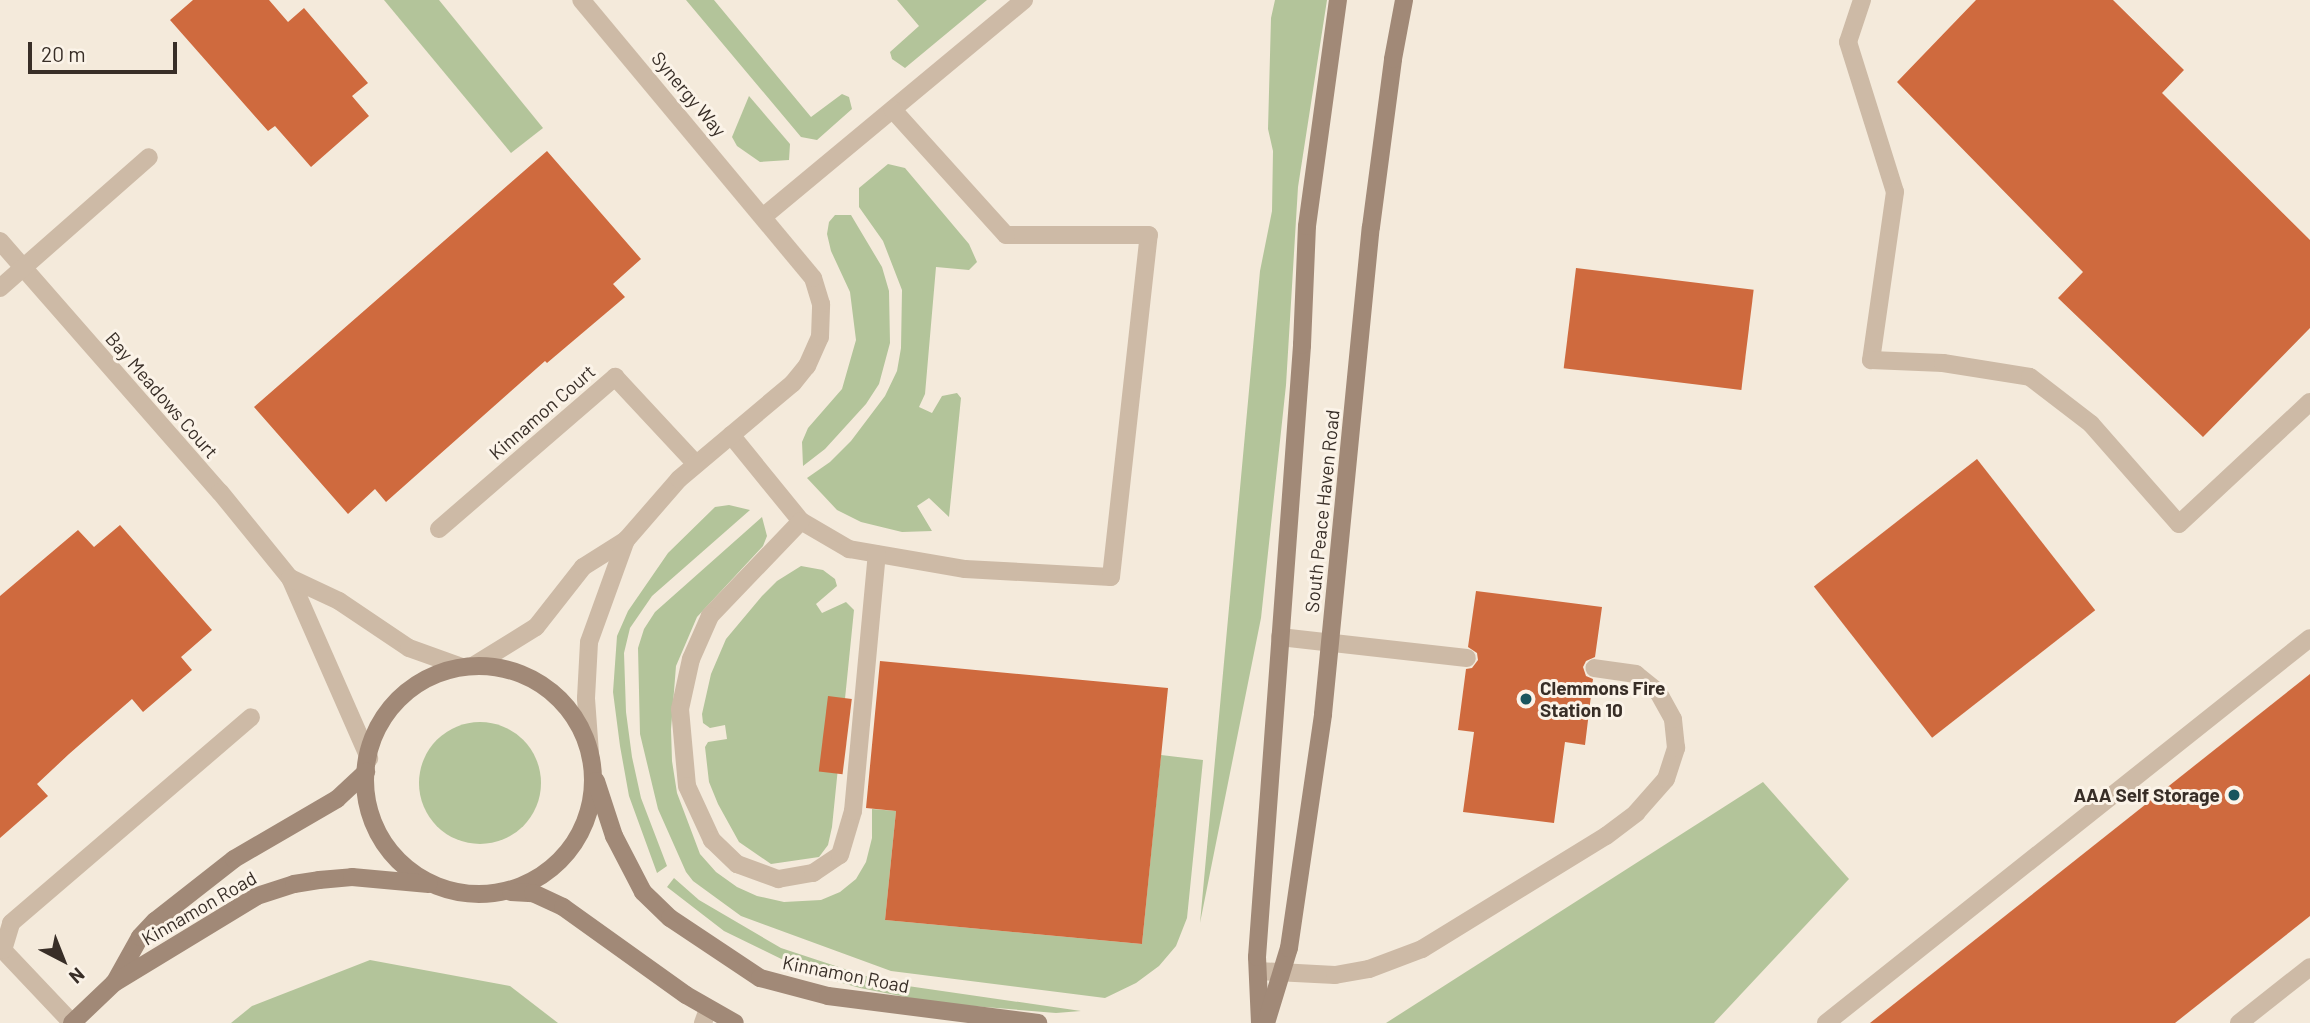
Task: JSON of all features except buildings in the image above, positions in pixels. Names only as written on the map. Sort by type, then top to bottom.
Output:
[{"type":"main road","name":"South Peace Haven Road","points":[[1260,1023],[1258,971],[1302,345],[1307,226],[1338,0]]},
{"type":"main road","name":"South Peace Haven Road","points":[[1266,1023],[1291,934],[1323,714],[1371,227],[1393,59],[1404,0]]},
{"type":"main road","name":"Kinnamon Road","points":[[436,885],[402,864],[380,836],[368,802],[367,765],[375,733],[394,704],[430,678],[467,667],[517,673],[547,689],[571,712],[591,760],[614,836],[643,892],[670,918],[760,978],[828,996],[1038,1023]]},
{"type":"main road","name":"Kinnamon Road","points":[[505,890],[542,874],[572,845],[589,808],[591,760]]},
{"type":"main road","name":"Kinnamon Road","points":[[114,983],[140,937],[155,921],[234,859],[337,799],[367,765]]},
{"type":"main road","name":"Kinnamon Road","points":[[72,1023],[114,983],[246,902],[268,891],[294,884],[352,877],[436,885],[468,892],[505,890],[533,893],[563,907],[706,1016],[735,1023]]},
{"type":"street","name":"Synergy Way","points":[[581,0],[764,216]]},
{"type":"street","points":[[467,667],[536,627],[583,567],[626,540],[696,464],[802,374],[820,337],[822,314],[817,286],[764,216],[1024,0]]},
{"type":"street","points":[[1862,0],[1848,42],[1895,192],[1871,360],[1943,363],[2030,377],[2091,424],[2179,524],[2310,402]]},
{"type":"street","points":[[731,435],[801,521],[849,549],[965,569],[1111,577],[1149,235],[1006,235],[893,110]]},
{"type":"street","points":[[0,288],[149,157]]},
{"type":"street","name":"Bay Meadows Court","points":[[0,241],[290,578],[367,765]]},
{"type":"street","name":"Kinnamon Court","points":[[439,529],[615,377],[696,464]]},
{"type":"street","points":[[801,521],[710,616],[691,659],[680,709],[687,786],[712,840],[737,864],[778,879],[813,873],[840,855],[853,811],[877,554]]},
{"type":"street","points":[[591,760],[586,698],[589,642],[626,540]]},
{"type":"street","name":"Bay Meadows Court","points":[[290,578],[339,601],[409,648],[467,667]]},
{"type":"street","points":[[1280,637],[1467,658]]},
{"type":"street","points":[[1826,1023],[2310,638]]},
{"type":"street","points":[[1258,971],[1335,975],[1358,971],[1422,949],[1565,862],[1636,814],[1666,779],[1676,748],[1673,719],[1658,692],[1636,674],[1594,668]]},
{"type":"street","points":[[72,1023],[3,950],[11,923],[251,717]]},
{"type":"street","points":[[2239,1023],[2310,967]]},
{"type":"green space","points":[[384,0],[439,0],[543,128],[511,153]]},
{"type":"green space","points":[[686,0],[714,0],[811,117],[842,94],[849,97],[852,109],[817,140],[801,137]]},
{"type":"green space","points":[[897,0],[987,0],[905,68],[892,59],[890,52],[919,26]]},
{"type":"green space","points":[[1275,0],[1327,0],[1298,187],[1286,385],[1261,618],[1200,923],[1260,271],[1272,211],[1273,151],[1268,129],[1271,18]]},
{"type":"green space","points":[[749,96],[790,144],[789,160],[760,162],[737,146],[732,137]]},
{"type":"green space","points":[[888,164],[905,168],[969,244],[977,262],[969,270],[936,267],[925,394],[919,407],[932,413],[942,396],[957,393],[961,398],[949,517],[929,498],[917,506],[932,531],[902,532],[861,522],[837,510],[807,478],[830,462],[851,441],[885,396],[897,371],[901,348],[902,290],[883,241],[859,207],[859,188]]},
{"type":"green space","points":[[835,215],[851,215],[882,267],[889,291],[890,343],[879,384],[866,404],[825,449],[803,466],[802,442],[808,428],[842,389],[856,340],[850,292],[831,251],[827,234],[829,222]]},
{"type":"green space","points":[[729,505],[750,510],[652,596],[630,628],[624,653],[626,712],[632,757],[641,798],[667,866],[657,873],[629,796],[620,746],[613,692],[617,636],[628,611],[668,553],[715,507]]},
{"type":"green space","points":[[762,517],[767,536],[763,546],[697,617],[676,666],[671,729],[672,761],[677,793],[700,854],[716,872],[737,887],[757,896],[784,902],[821,900],[840,892],[856,879],[866,862],[872,838],[872,809],[896,811],[885,920],[1142,944],[1161,755],[1203,760],[1187,918],[1176,946],[1159,966],[1136,983],[1105,998],[891,971],[741,916],[693,881],[686,872],[658,809],[640,734],[638,648],[644,629],[655,612]]},
{"type":"green space","points":[[801,566],[823,570],[835,579],[837,586],[816,604],[822,613],[846,602],[854,610],[828,845],[819,857],[771,864],[739,842],[718,804],[709,782],[705,747],[708,742],[727,739],[725,725],[710,728],[703,723],[702,714],[711,674],[726,639],[777,581]]},
{"type":"green space","points":[[480,722],[503,727],[523,740],[536,760],[541,783],[536,806],[523,826],[503,839],[480,844],[457,839],[437,826],[424,806],[419,783],[424,760],[437,740],[457,727]]},
{"type":"green space","points":[[1763,782],[1849,879],[1714,1023],[1386,1023]]},
{"type":"green space","points":[[674,878],[699,900],[781,948],[887,983],[1081,1011],[1056,1013],[936,1003],[860,988],[814,975],[724,931],[667,887]]},
{"type":"green space","points":[[370,960],[510,986],[558,1023],[231,1023],[252,1006]]},
{"type":"place","name":"Clemmons Fire Station 10","points":[[1526,699]]},
{"type":"place","name":"AAA Self Storage","points":[[2234,795]]}]
